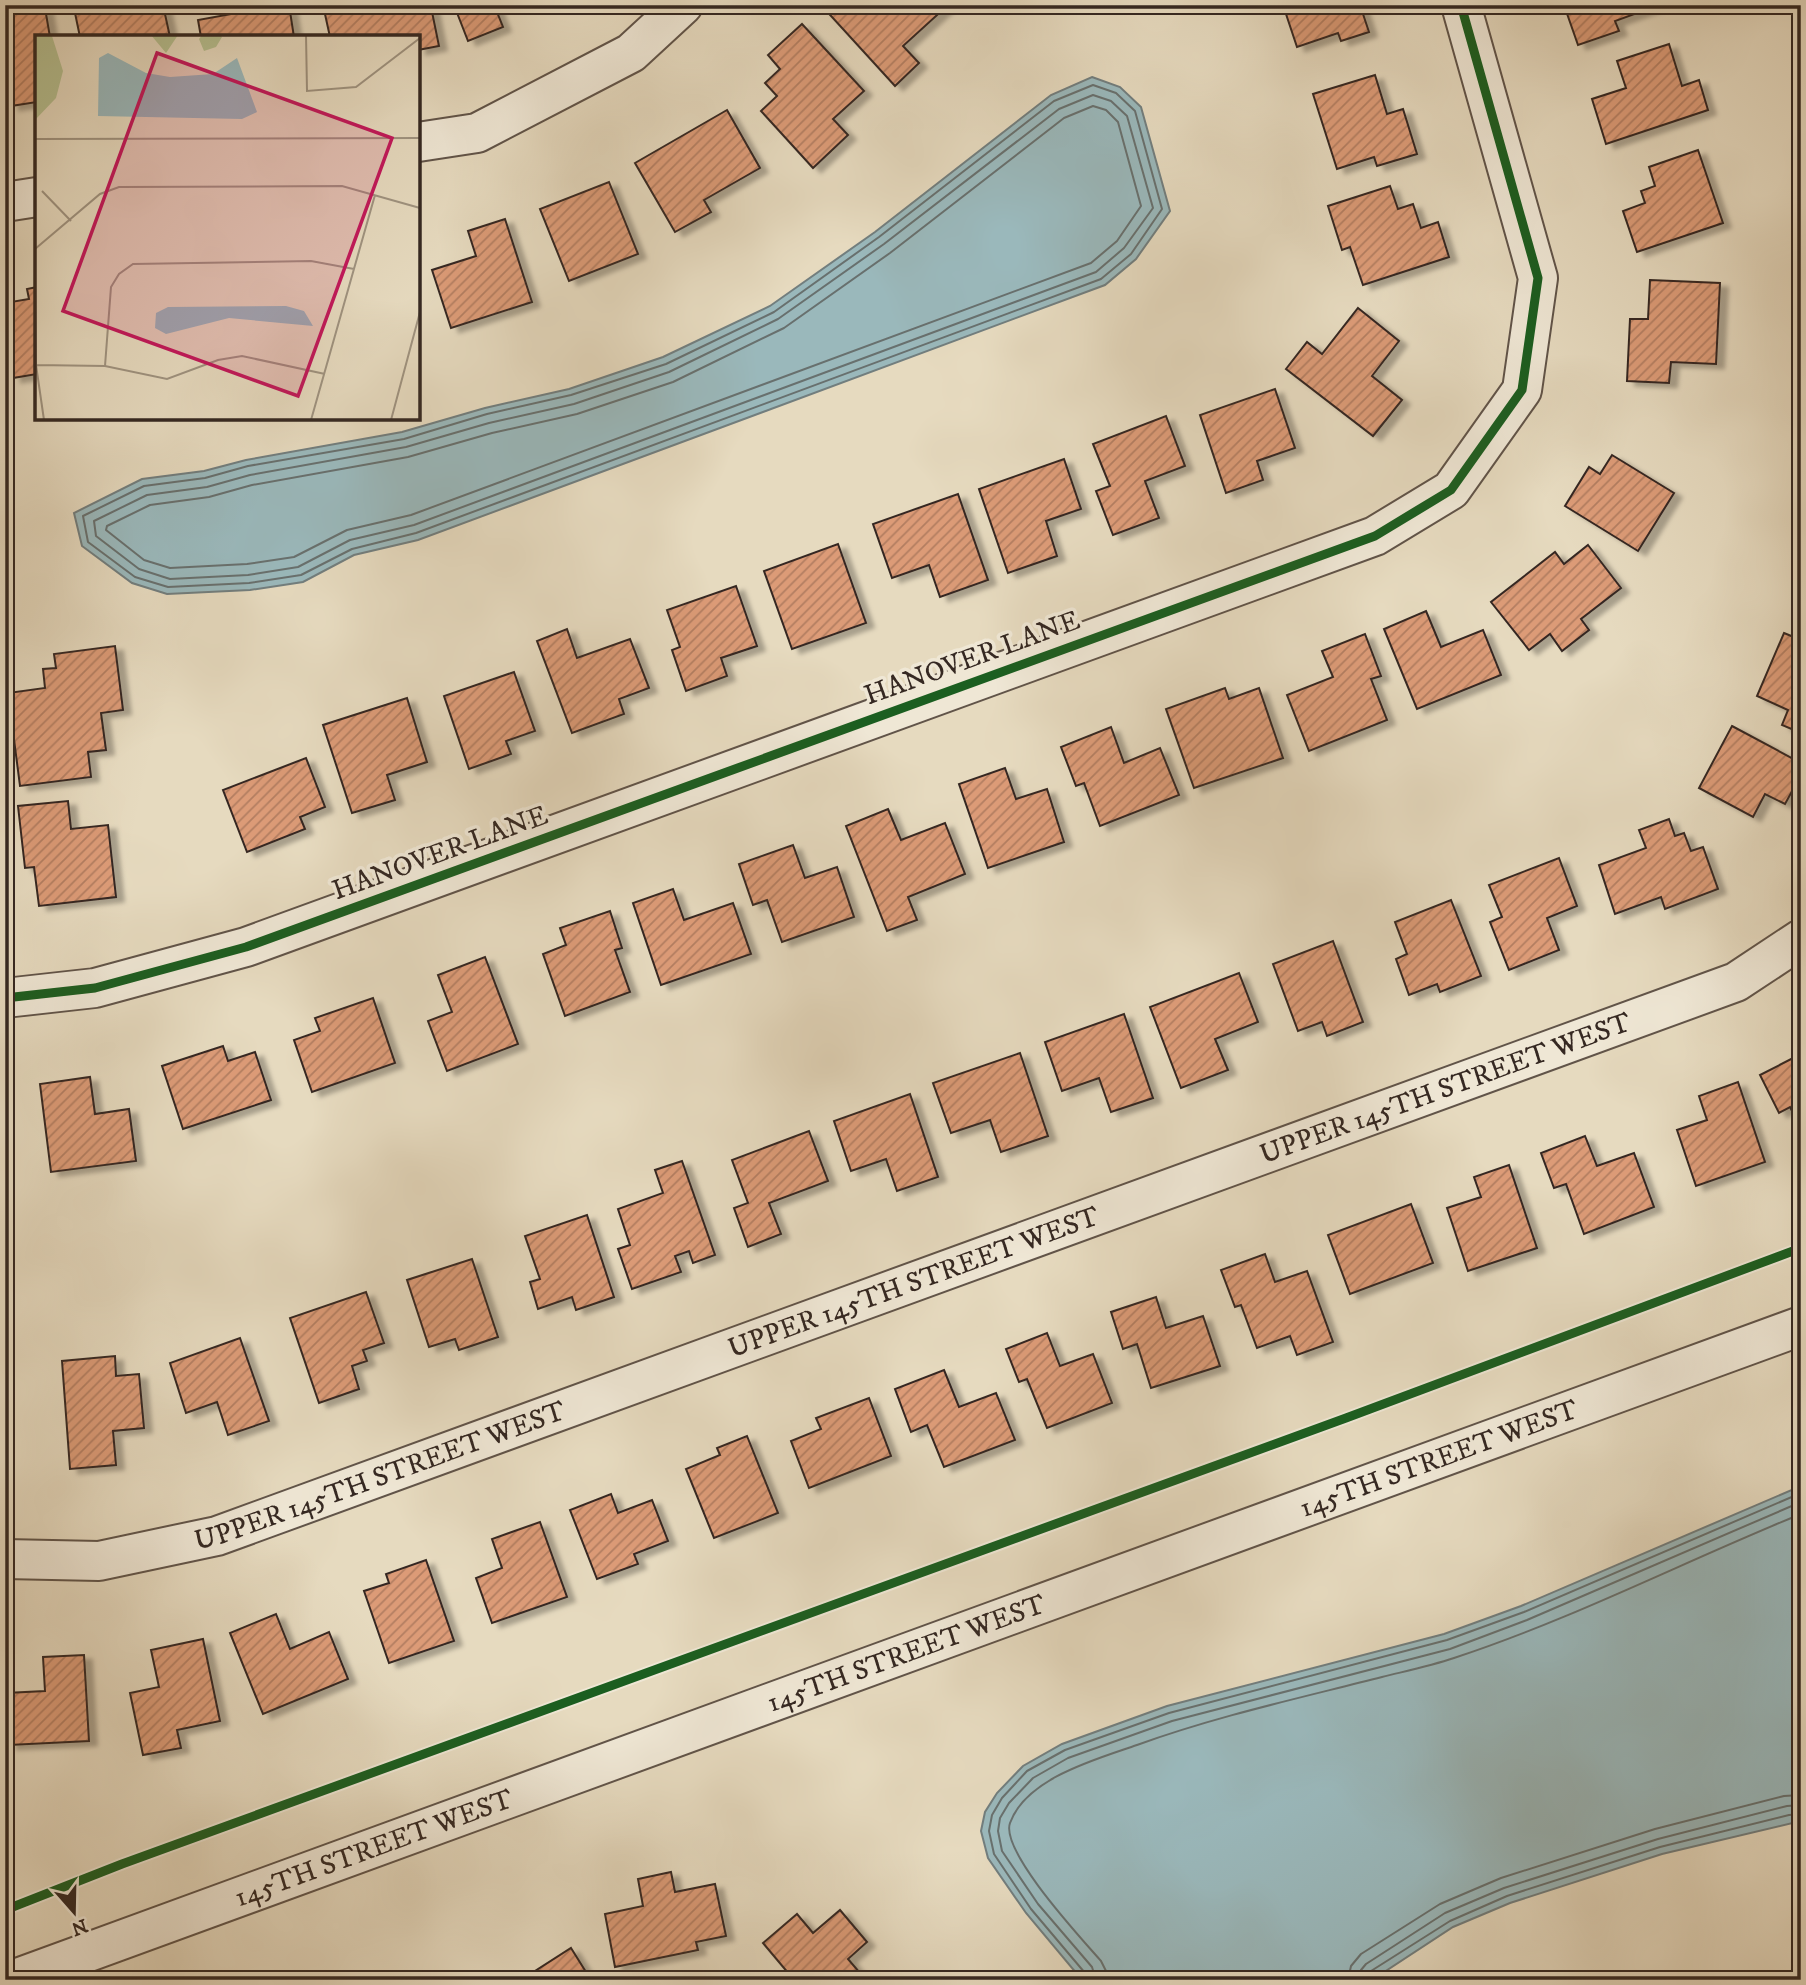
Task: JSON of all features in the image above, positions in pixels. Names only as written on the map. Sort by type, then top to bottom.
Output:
[{"type":"street","points":[[420,142],[477,133],[489,127],[631,53],[683,5]]},
{"type":"street","name":"HANOVER LANE","points":[[5,998],[95,988],[246,947],[1375,536],[1451,491],[1522,390],[1538,278],[1461,5]]},
{"type":"street","points":[[5,202],[35,197]]},
{"type":"street","name":"UPPER 145TH STREET WEST","points":[[5,1559],[99,1561],[217,1536],[1735,982],[1801,939]]},
{"type":"street","name":"145TH STREET WEST","points":[[12,1980],[1801,1326]]},
{"type":"water","points":[[1092,77],[1120,87],[1141,107],[1170,211],[1136,259],[1105,285],[418,540],[354,555],[303,582],[250,590],[167,594],[132,583],[82,546],[74,513],[142,479],[204,471],[246,460],[402,432],[485,408],[569,389],[663,357],[770,306],[875,232],[1051,95]]},
{"type":"water","points":[[1801,1486],[1801,1821],[1662,1854],[1510,1903],[1453,1927],[1372,1980],[1082,1980],[1026,1913],[988,1858],[981,1831],[985,1812],[997,1793],[1023,1766],[1062,1744],[1167,1706],[1444,1634],[1521,1606]]},
{"type":"building","points":[[116,5],[163,5],[170,35],[80,35],[75,13]]},
{"type":"building","points":[[289,5],[294,35],[201,35],[198,20]]},
{"type":"building","points":[[323,5],[411,5],[412,11],[431,7],[439,46],[420,50],[420,35],[330,35]]},
{"type":"building","points":[[454,5],[500,5],[495,7],[503,27],[468,41]]},
{"type":"building","points":[[821,5],[947,6],[903,46],[919,63],[895,86]]},
{"type":"building","points":[[1283,5],[1360,5],[1369,32],[1341,41],[1338,33],[1297,47]]},
{"type":"building","points":[[1564,5],[1659,5],[1615,21],[1619,31],[1578,45]]},
{"type":"building","points":[[45,8],[50,35],[35,35],[35,102],[11,106],[5,68],[5,15]]},
{"type":"building","points":[[802,24],[864,91],[833,119],[848,135],[813,168],[761,111],[777,96],[765,83],[780,69],[768,55]]},
{"type":"building","points":[[1669,44],[1682,86],[1699,80],[1708,110],[1606,144],[1592,99],[1626,88],[1617,61]]},
{"type":"building","points":[[1375,75],[1387,114],[1403,109],[1417,154],[1377,166],[1374,157],[1337,169],[1313,94]]},
{"type":"building","points":[[727,110],[760,168],[704,200],[711,212],[675,232],[635,163]]},
{"type":"building","points":[[1698,150],[1723,223],[1637,252],[1623,211],[1645,203],[1641,191],[1655,186],[1649,167]]},
{"type":"building","points":[[609,182],[638,254],[569,281],[540,209]]},
{"type":"building","points":[[1390,186],[1398,209],[1413,204],[1421,228],[1438,222],[1449,257],[1363,285],[1350,247],[1342,250],[1328,206]]},
{"type":"building","points":[[505,219],[532,302],[451,328],[432,270],[476,256],[468,231]]},
{"type":"building","points":[[1650,280],[1720,283],[1716,364],[1671,362],[1669,383],[1627,381],[1630,319],[1648,319]]},
{"type":"building","points":[[35,287],[35,374],[13,378],[12,366],[5,367],[5,303],[29,299],[27,289]]},
{"type":"building","points":[[1358,308],[1399,341],[1372,376],[1402,400],[1373,436],[1286,369],[1307,342],[1322,354]]},
{"type":"building","points":[[1275,389],[1295,448],[1257,461],[1263,480],[1226,493],[1200,415]]},
{"type":"building","points":[[1166,416],[1185,466],[1145,481],[1159,518],[1113,535],[1096,491],[1110,486],[1093,444]]},
{"type":"building","points":[[1612,455],[1674,493],[1638,551],[1565,506],[1589,467],[1600,474]]},
{"type":"building","points":[[1064,459],[1081,509],[1046,521],[1057,556],[1008,573],[979,489]]},
{"type":"building","points":[[958,494],[988,580],[940,597],[929,565],[892,578],[873,524]]},
{"type":"building","points":[[838,544],[866,623],[792,649],[764,571]]},
{"type":"building","points":[[1588,545],[1621,588],[1581,619],[1589,630],[1562,651],[1550,634],[1529,650],[1491,602],[1555,552],[1564,564]]},
{"type":"building","points":[[736,586],[757,646],[721,658],[727,676],[686,691],[672,650],[680,647],[667,610]]},
{"type":"building","points":[[1426,611],[1441,647],[1483,630],[1501,675],[1417,709],[1384,629]]},
{"type":"building","points":[[567,629],[577,658],[630,639],[649,688],[619,699],[624,714],[572,733],[537,641]]},
{"type":"building","points":[[1784,633],[1801,640],[1801,733],[1782,725],[1788,710],[1757,696]]},
{"type":"building","points":[[1365,634],[1381,676],[1371,679],[1387,720],[1309,751],[1287,695],[1333,677],[1322,651]]},
{"type":"building","points":[[115,646],[123,710],[101,713],[106,750],[88,752],[91,777],[20,786],[8,693],[45,688],[43,669],[56,668],[54,654]]},
{"type":"building","points":[[514,672],[535,731],[506,741],[511,754],[469,769],[444,696]]},
{"type":"building","points":[[1225,688],[1229,699],[1259,688],[1283,758],[1194,788],[1166,709]]},
{"type":"building","points":[[407,698],[427,762],[387,775],[395,800],[352,813],[323,725]]},
{"type":"building","points":[[1732,726],[1801,763],[1801,775],[1785,804],[1765,794],[1753,817],[1699,788]]},
{"type":"building","points":[[1111,727],[1124,763],[1160,748],[1179,795],[1100,826],[1084,783],[1076,786],[1061,747]]},
{"type":"building","points":[[306,758],[325,807],[300,817],[305,829],[247,852],[223,790]]},
{"type":"building","points":[[1005,768],[1016,799],[1047,789],[1064,842],[988,868],[959,784]]},
{"type":"building","points":[[68,801],[71,829],[108,825],[116,897],[39,906],[34,867],[25,868],[18,806]]},
{"type":"building","points":[[888,809],[901,840],[945,823],[965,874],[908,897],[917,920],[887,931],[846,826]]},
{"type":"building","points":[[1669,819],[1675,836],[1684,833],[1691,851],[1703,847],[1718,889],[1665,909],[1661,897],[1615,914],[1599,865],[1646,848],[1639,830]]},
{"type":"building","points":[[793,845],[805,878],[837,867],[854,917],[782,942],[767,900],[753,905],[739,864]]},
{"type":"building","points":[[1559,858],[1577,906],[1547,918],[1559,950],[1509,970],[1490,922],[1502,917],[1489,885]]},
{"type":"building","points":[[673,889],[684,920],[733,903],[751,954],[661,985],[633,903]]},
{"type":"building","points":[[1451,900],[1481,976],[1440,992],[1437,984],[1409,995],[1396,959],[1407,954],[1395,922]]},
{"type":"building","points":[[610,911],[622,948],[615,950],[630,992],[565,1016],[543,954],[566,945],[560,928]]},
{"type":"building","points":[[1333,941],[1363,1022],[1327,1036],[1322,1022],[1298,1031],[1273,964]]},
{"type":"building","points":[[485,957],[518,1044],[447,1071],[428,1021],[452,1012],[438,975]]},
{"type":"building","points":[[1239,973],[1258,1022],[1215,1039],[1228,1070],[1181,1088],[1150,1007]]},
{"type":"building","points":[[373,998],[395,1063],[312,1092],[294,1040],[320,1031],[315,1018]]},
{"type":"building","points":[[1124,1014],[1153,1098],[1111,1112],[1099,1078],[1062,1091],[1045,1042]]},
{"type":"building","points":[[223,1046],[228,1061],[255,1052],[271,1100],[183,1129],[162,1066]]},
{"type":"building","points":[[1020,1053],[1048,1136],[1001,1152],[990,1120],[951,1133],[933,1083]]},
{"type":"building","points":[[1801,1054],[1801,1129],[1790,1107],[1779,1113],[1760,1075]]},
{"type":"building","points":[[90,1077],[95,1114],[129,1109],[136,1161],[51,1172],[40,1084]]},
{"type":"building","points":[[1738,1082],[1765,1162],[1696,1186],[1677,1130],[1707,1120],[1699,1096]]},
{"type":"building","points":[[910,1094],[938,1177],[897,1191],[886,1159],[851,1171],[834,1121]]},
{"type":"building","points":[[809,1131],[828,1181],[769,1203],[781,1234],[748,1247],[734,1208],[748,1203],[732,1160]]},
{"type":"building","points":[[1585,1136],[1597,1166],[1634,1153],[1654,1207],[1584,1234],[1566,1184],[1554,1188],[1541,1153]]},
{"type":"building","points":[[682,1161],[715,1255],[693,1263],[689,1251],[675,1256],[681,1272],[632,1289],[618,1249],[630,1245],[618,1209],[663,1193],[655,1170]]},
{"type":"building","points":[[1509,1165],[1537,1248],[1468,1271],[1447,1208],[1481,1197],[1474,1177]]},
{"type":"building","points":[[1411,1204],[1433,1263],[1350,1294],[1328,1235]]},
{"type":"building","points":[[587,1215],[614,1297],[576,1310],[572,1297],[538,1309],[530,1282],[540,1279],[525,1236]]},
{"type":"building","points":[[1265,1254],[1275,1282],[1307,1271],[1333,1342],[1297,1355],[1290,1336],[1257,1348],[1241,1305],[1235,1307],[1221,1270]]},
{"type":"building","points":[[472,1259],[498,1337],[459,1350],[455,1339],[429,1347],[407,1280]]},
{"type":"building","points":[[366,1292],[384,1343],[363,1350],[367,1361],[352,1366],[359,1389],[319,1403],[290,1318]]},
{"type":"building","points":[[1156,1297],[1166,1328],[1203,1316],[1220,1366],[1151,1388],[1137,1344],[1123,1349],[1111,1312]]},
{"type":"building","points":[[1047,1333],[1060,1366],[1093,1354],[1112,1403],[1047,1428],[1027,1379],[1019,1382],[1006,1349]]},
{"type":"building","points":[[240,1338],[269,1421],[228,1435],[217,1402],[186,1413],[170,1363]]},
{"type":"building","points":[[115,1356],[116,1376],[139,1374],[144,1428],[113,1431],[116,1465],[70,1469],[62,1361]]},
{"type":"building","points":[[944,1370],[959,1407],[996,1393],[1015,1440],[944,1467],[927,1425],[911,1432],[895,1389]]},
{"type":"building","points":[[869,1398],[891,1456],[809,1488],[791,1441],[821,1429],[816,1418]]},
{"type":"building","points":[[747,1436],[778,1513],[714,1538],[686,1469],[720,1455],[717,1448]]},
{"type":"building","points":[[611,1494],[618,1513],[652,1500],[668,1541],[634,1554],[638,1564],[597,1579],[570,1510]]},
{"type":"building","points":[[540,1522],[567,1597],[492,1623],[476,1578],[502,1568],[492,1539]]},
{"type":"building","points":[[426,1560],[454,1641],[389,1663],[364,1591],[389,1583],[386,1574]]},
{"type":"building","points":[[276,1614],[290,1649],[329,1632],[348,1679],[263,1714],[230,1633]]},
{"type":"building","points":[[203,1639],[220,1721],[177,1730],[181,1748],[143,1755],[130,1693],[159,1687],[151,1650]]},
{"type":"building","points":[[84,1655],[89,1741],[9,1745],[6,1693],[45,1691],[43,1657]]},
{"type":"building","points":[[671,1872],[675,1892],[715,1884],[726,1936],[696,1942],[698,1950],[615,1967],[605,1914],[643,1906],[638,1879]]},
{"type":"building","points":[[840,1910],[867,1942],[848,1959],[866,1980],[794,1980],[763,1943],[797,1914],[813,1933]]},
{"type":"building","points":[[571,1948],[591,1980],[521,1980]]},
{"type":"cycle path","points":[[5,998],[95,988],[246,947],[1375,536],[1451,490],[1522,390],[1538,278],[1461,5]]},
{"type":"cycle path","points":[[5,1910],[122,1864],[1346,1418],[1801,1248]]}]
